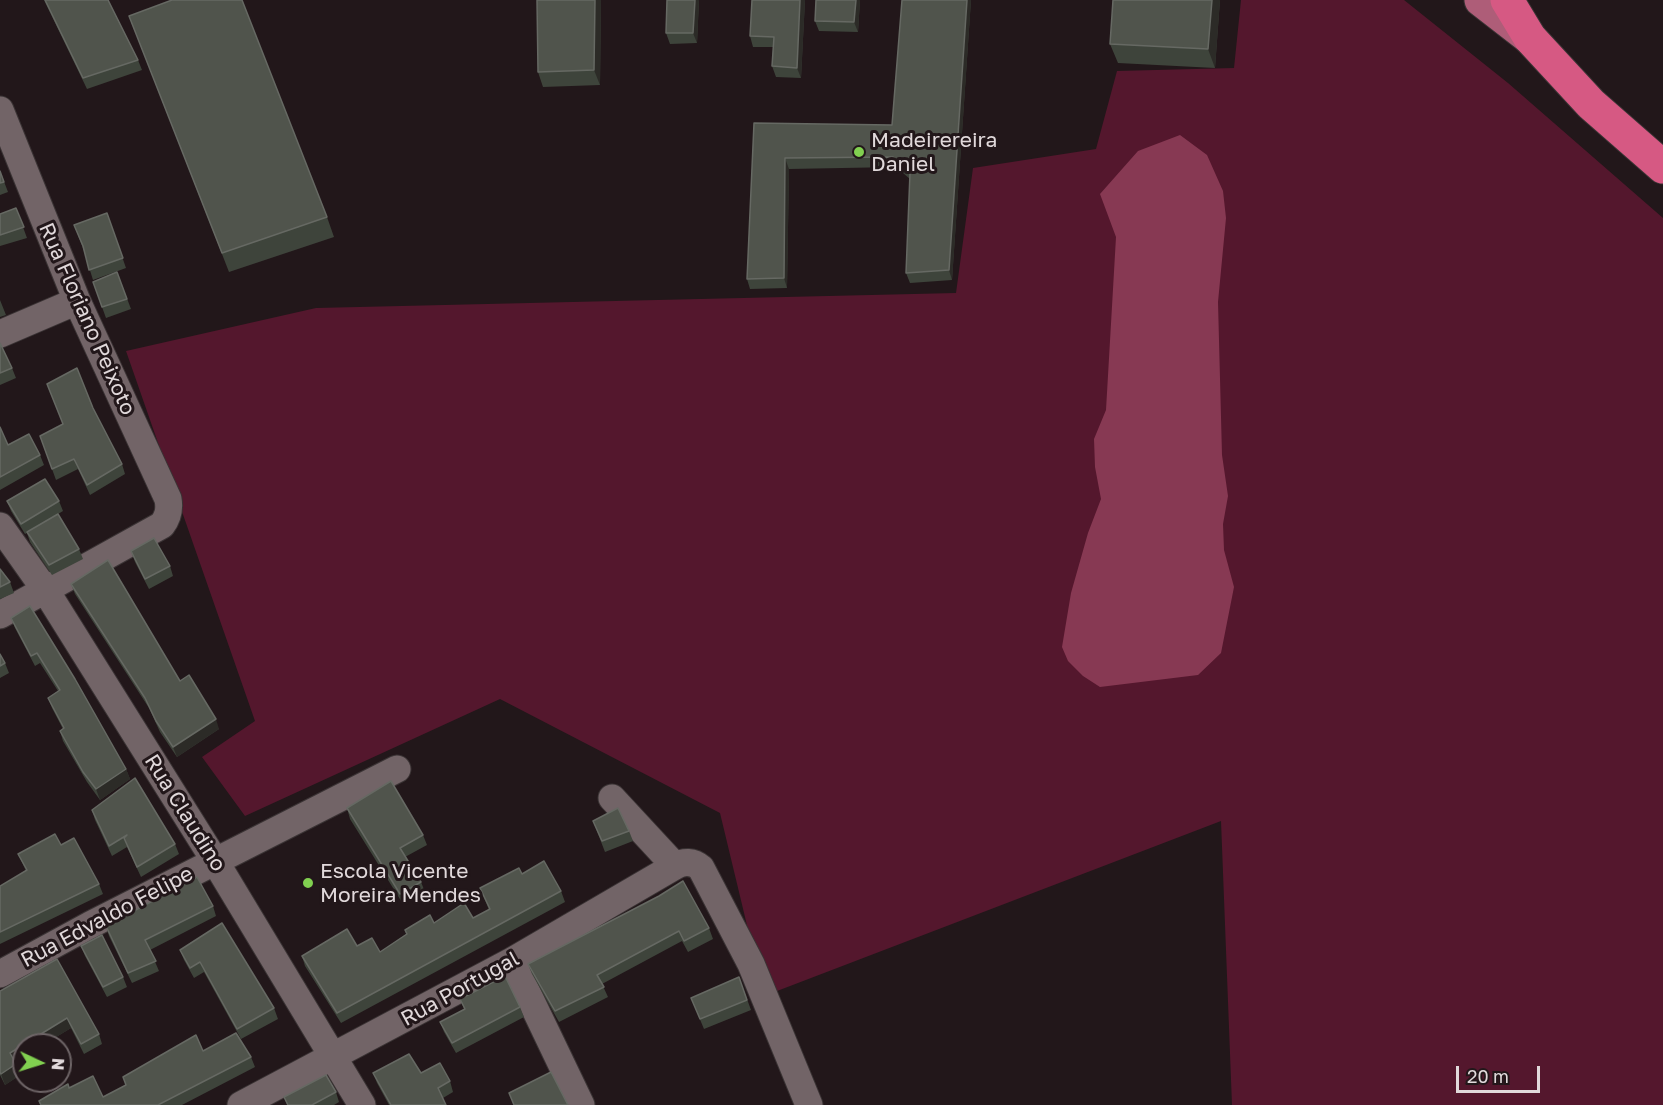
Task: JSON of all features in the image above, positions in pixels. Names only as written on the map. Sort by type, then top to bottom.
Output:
[{"type":"highway","points":[[1507,0],[1530,38],[1591,104],[1663,167]]},
{"type":"main road","points":[[1481,0],[1530,38]]},
{"type":"street","name":"Rua Floriano Peixoto","points":[[2,120],[76,301],[168,500],[169,508],[167,518],[162,525],[46,591]]},
{"type":"street","points":[[0,334],[76,301]]},
{"type":"street","name":"Rua Claudino","points":[[0,526],[46,591],[215,861],[362,1105]]},
{"type":"street","points":[[0,615],[46,591]]},
{"type":"street","name":"Rua Edvaldo Felipe","points":[[0,974],[397,769]]},
{"type":"street","points":[[612,798],[675,866],[681,862],[688,862],[697,864],[701,868],[751,964],[809,1105]]},
{"type":"street","name":"Rua Portugal","points":[[241,1105],[512,961],[675,866]]},
{"type":"street","points":[[512,961],[581,1105]]},
{"type":"shaded area","points":[[1241,0],[1404,0],[1508,83],[1663,218],[1663,1105],[1232,1105],[1221,821],[764,996],[720,813],[500,699],[245,816],[202,757],[255,721],[126,351],[316,308],[956,293],[973,168],[1096,149],[1117,71],[1234,68]]},
{"type":"shaded area","points":[[1180,135],[1207,155],[1223,191],[1226,218],[1218,302],[1222,455],[1228,496],[1223,524],[1224,550],[1234,587],[1221,653],[1198,675],[1100,687],[1083,676],[1068,661],[1062,647],[1071,593],[1088,533],[1101,499],[1095,467],[1094,439],[1106,410],[1116,237],[1100,194],[1138,151]]},
{"type":"building","points":[[45,0],[108,0],[138,60],[83,78]]},
{"type":"building","points":[[172,0],[242,0],[327,217],[222,253],[129,16]]},
{"type":"building","points":[[537,0],[595,0],[594,70],[538,72]]},
{"type":"building","points":[[667,0],[695,0],[693,33],[666,33]]},
{"type":"building","points":[[752,0],[800,0],[797,68],[772,66],[774,37],[750,36]]},
{"type":"building","points":[[816,0],[856,0],[854,22],[815,21]]},
{"type":"building","name":"Madeirereira Daniel","points":[[902,0],[967,0],[949,270],[906,273],[910,173],[893,157],[785,158],[784,278],[747,279],[754,123],[892,125]]},
{"type":"building","points":[[1113,0],[1212,0],[1208,49],[1110,44]]},
{"type":"building","points":[[0,171],[4,182],[0,183]]},
{"type":"building","points":[[16,208],[24,227],[0,235],[0,214]]},
{"type":"building","points":[[107,213],[123,258],[89,270],[83,246],[74,225]]},
{"type":"building","points":[[117,272],[127,299],[102,307],[93,282]]},
{"type":"building","points":[[0,343],[12,368],[0,373]]},
{"type":"building","points":[[77,368],[93,408],[122,464],[87,485],[74,459],[52,469],[40,436],[63,424],[47,384]]},
{"type":"building","points":[[0,427],[8,445],[29,434],[40,455],[0,477]]},
{"type":"building","points":[[45,479],[59,501],[21,524],[7,501]]},
{"type":"building","points":[[58,514],[79,549],[49,565],[27,532]]},
{"type":"building","points":[[154,538],[170,566],[145,579],[131,551]]},
{"type":"building","points":[[108,560],[180,681],[189,675],[216,719],[173,747],[156,721],[145,698],[71,584]]},
{"type":"building","points":[[0,569],[10,582],[0,587]]},
{"type":"building","points":[[30,606],[126,769],[96,789],[83,772],[60,731],[64,728],[48,698],[60,690],[37,653],[31,656],[11,618]]},
{"type":"building","points":[[0,654],[5,663],[0,666]]},
{"type":"building","points":[[135,778],[175,844],[137,867],[124,838],[127,835],[109,846],[92,810]]},
{"type":"building","points":[[391,781],[423,835],[400,848],[421,882],[400,894],[347,808]]},
{"type":"building","points":[[618,808],[629,831],[602,841],[593,821]]},
{"type":"building","points":[[55,834],[61,845],[74,838],[99,884],[0,932],[0,886],[27,870],[18,854]]},
{"type":"building","points":[[544,861],[561,891],[337,1013],[302,956],[347,929],[357,946],[372,938],[380,952],[407,934],[405,930],[430,915],[434,923],[464,903],[473,918],[490,909],[480,888],[519,868],[522,874]]},
{"type":"building","points":[[197,877],[213,906],[145,940],[156,961],[128,973],[106,926]]},
{"type":"building","points":[[683,881],[709,928],[684,941],[679,931],[597,975],[604,987],[555,1011],[528,964],[659,896]]},
{"type":"building","points":[[222,923],[274,1008],[237,1029],[200,962],[190,968],[180,950]]},
{"type":"building","points":[[102,935],[123,977],[103,987],[81,946]]},
{"type":"building","points":[[57,959],[99,1034],[81,1044],[67,1018],[43,1033],[12,1033],[12,1052],[10,1053],[12,1067],[1,1074],[0,991]]},
{"type":"building","points":[[505,976],[520,1007],[452,1043],[440,1022],[465,1009],[460,999]]},
{"type":"building","points":[[739,977],[747,1000],[700,1019],[691,998]]},
{"type":"building","points":[[236,1033],[251,1057],[158,1105],[41,1105],[39,1101],[53,1093],[72,1093],[72,1086],[93,1076],[103,1097],[126,1085],[123,1077],[196,1035],[203,1051]]},
{"type":"building","points":[[409,1054],[421,1073],[440,1063],[450,1081],[438,1088],[446,1105],[391,1105],[373,1073]]},
{"type":"building","points":[[551,1072],[568,1105],[514,1105],[509,1093]]},
{"type":"building","points":[[326,1075],[336,1092],[312,1105],[288,1105],[284,1097]]},
{"type":"place","name":"Madeirereira Daniel","points":[[859,152]]},
{"type":"place","name":"Escola Vicente Moreira Mendes","points":[[308,883]]}]
